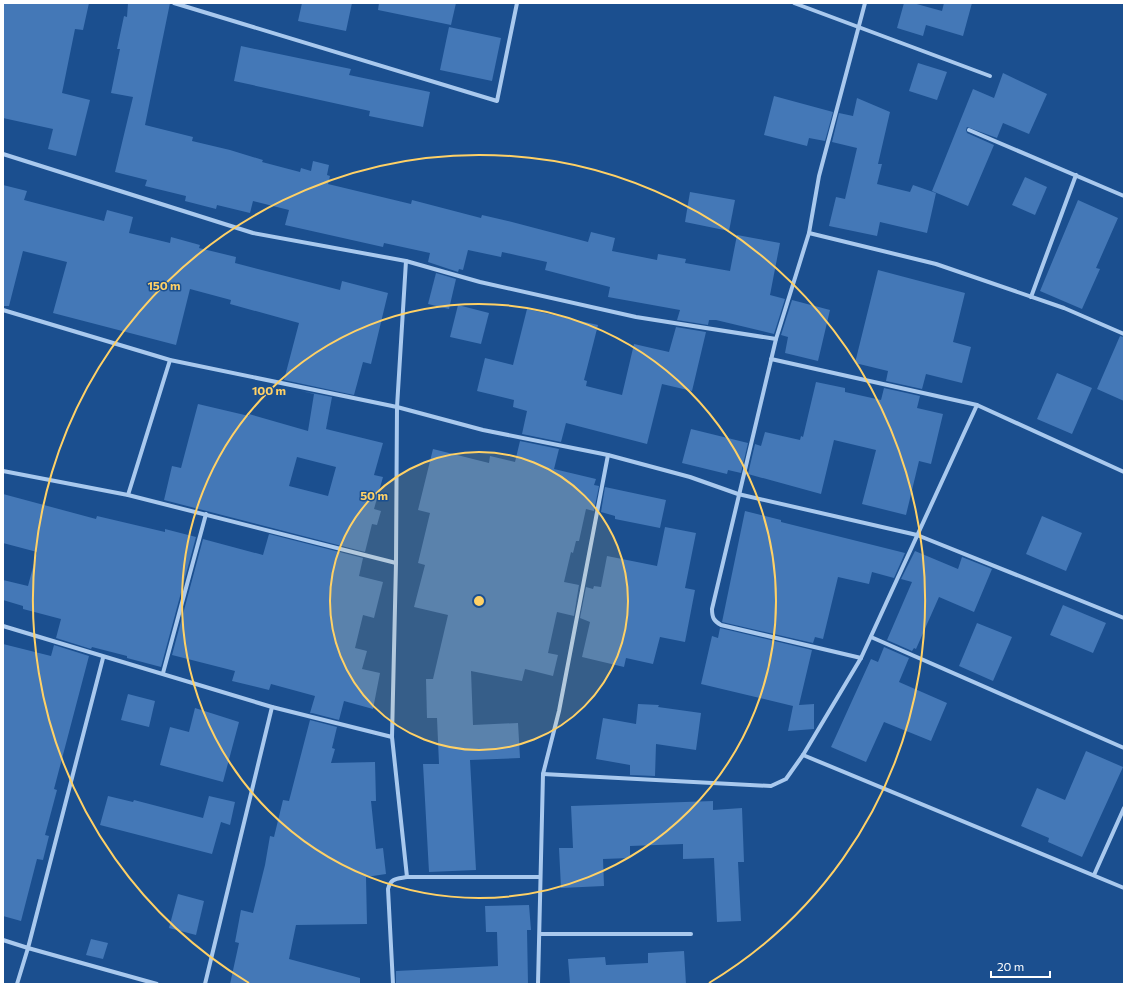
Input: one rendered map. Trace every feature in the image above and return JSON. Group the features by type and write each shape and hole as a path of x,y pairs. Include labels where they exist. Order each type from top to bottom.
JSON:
{"street":[{"path":"174,3 496,101 517,3"},
{"path":"794,3 990,76"},
{"path":"861,658 716,622 712,617 712,609 738,494 776,339 809,233 819,176 865,3"},
{"path":"969,130 1124,196"},
{"path":"3,154 253,233 406,261 480,282 636,317 776,339"},
{"path":"1031,297 1076,175"},
{"path":"809,233 936,264 1064,308 1124,334"},
{"path":"406,261 397,407 396,563 392,737 407,877"},
{"path":"3,310 170,360 397,407 483,430 608,455 690,477 738,494 918,535 1124,618"},
{"path":"771,359 977,405 1124,472"},
{"path":"128,495 170,360"},
{"path":"543,774 771,786 786,779 803,755 861,658 977,405"},
{"path":"538,984 543,774 559,711 608,455"},
{"path":"3,471 128,495 396,563"},
{"path":"164,674 206,514"},
{"path":"3,626 103,658 164,674 272,707 392,737"},
{"path":"871,637 1124,748"},
{"path":"17,984 28,948 103,658"},
{"path":"205,984 272,707"},
{"path":"803,755 1124,888"},
{"path":"1094,875 1124,808"},
{"path":"393,984 388,889 390,882 394,879 407,877 540,877"},
{"path":"540,934 691,934"},
{"path":"3,940 157,984"}],"building":[{"path":"3,3 89,3 83,30 75,29 62,93 90,100 76,156 48,149 53,129 3,118"},
{"path":"128,3 170,3 145,125 193,137 192,141 230,150 263,160 262,162 300,172 301,168 311,171 313,161 329,165 327,175 330,176 328,184 411,204 412,200 481,218 482,215 588,242 591,232 615,238 612,251 657,260 658,254 686,259 685,263 730,271 737,235 780,243 770,295 785,299 774,334 716,320 709,320 708,325 677,320 680,310 608,297 610,287 545,270 547,262 502,252 501,257 468,250 463,270 459,269 458,272 428,262 430,253 384,243 383,247 285,225 289,210 253,201 250,213 217,205 216,209 185,201 186,196 145,186 147,180 115,172 133,97 111,93 120,49 117,49 124,16 127,17"},
{"path":"302,3 352,3 346,31 298,21"},
{"path":"379,3 456,3 451,25 378,10"},
{"path":"904,3 913,3 942,11 944,3 972,3 963,36 926,25 923,36 897,28"},
{"path":"449,27 501,38 492,81 440,70"},
{"path":"241,46 351,69 349,75 430,92 423,127 369,116 370,111 234,81"},
{"path":"918,63 947,72 937,100 909,91"},
{"path":"1003,73 1047,94 1029,134 1003,123 997,138 967,127 967,133 994,145 968,206 932,191 973,89 994,98"},
{"path":"774,96 833,112 825,141 809,138 807,146 764,135"},
{"path":"857,98 890,112 878,164 882,164 877,184 910,192 913,185 936,193 927,233 880,222 877,236 829,226 836,197 845,199 857,148 832,142 839,113 853,116"},
{"path":"1025,177 1047,187 1035,215 1012,205"},
{"path":"3,185 27,191 24,200 104,221 107,210 133,217 129,233 170,243 171,237 200,245 199,248 236,257 235,263 340,290 342,281 388,293 371,364 363,362 354,395 284,380 299,323 230,304 231,300 190,289 176,345 53,313 67,262 23,251 9,306 3,306"},
{"path":"690,192 735,200 729,231 685,222"},
{"path":"1078,200 1118,218 1096,268 1100,269 1082,309 1040,291"},
{"path":"878,270 965,293 953,342 971,347 962,383 926,374 922,389 886,381 888,371 855,363"},
{"path":"436,273 456,279 449,309 428,304"},
{"path":"792,300 830,310 818,361 785,353 788,337 781,335"},
{"path":"458,305 489,313 481,344 450,337"},
{"path":"527,309 598,325 584,380 587,381 586,386 622,395 634,344 669,352 676,327 706,332 692,391 662,384 647,444 566,423 561,442 522,434 527,411 513,407 514,400 477,391 485,358 513,365"},
{"path":"1120,336 1124,337 1124,401 1097,389"},
{"path":"1057,373 1092,388 1072,434 1037,419"},
{"path":"816,382 845,388 845,392 881,400 884,388 920,396 917,408 943,414 931,464 919,461 906,515 862,504 876,450 834,440 821,494 748,474 755,444 761,446 765,432 800,440 801,436 803,437"},
{"path":"301,391 332,397 326,429 383,443 374,475 383,477 374,509 381,511 377,525 372,524 365,552 164,500 172,466 181,468 198,404 249,416 249,414 308,431 314,394","holes":["297,457 336,467 328,496 289,486"]},
{"path":"691,429 748,443 741,473 728,470 727,474 682,463"},
{"path":"520,441 559,449 554,469 596,479 594,485 599,486 594,511 586,509 579,541 576,541 573,553 571,552 564,582 579,585 574,616 557,612 548,653 558,655 553,676 525,669 522,681 471,671 473,725 518,723 520,758 470,760 476,870 429,872 423,764 439,764 437,718 427,718 426,679 433,679 448,615 414,607 425,565 418,563 430,513 418,510 433,449 489,463 490,456 515,462"},
{"path":"605,487 666,500 660,528 615,519 615,516 601,512"},
{"path":"3,494 96,519 97,516 165,532 165,529 196,537 161,667 127,658 127,656 92,647 91,649 56,638 61,619 23,609 23,606 3,600 3,580 28,586 37,552 3,543"},
{"path":"745,511 781,520 781,522 905,553 894,578 872,572 869,584 838,577 823,639 815,637 813,643 722,622"},
{"path":"1042,516 1082,533 1066,571 1026,554"},
{"path":"665,527 696,533 685,588 695,590 685,642 660,637 653,664 626,658 624,667 582,657 590,622 580,618 586,587 593,589 594,586 601,587 607,556 657,566"},
{"path":"269,534 363,558 359,576 383,582 374,618 363,615 355,648 367,651 362,669 380,673 373,709 344,701 339,720 310,713 315,696 271,684 269,690 232,681 235,671 172,655 203,539 263,555"},
{"path":"915,551 958,569 962,557 992,569 974,612 939,597 916,649 914,648 912,651 887,640 912,582 901,579"},
{"path":"1063,605 1106,623 1093,653 1050,635"},
{"path":"977,623 1012,637 993,681 959,666"},
{"path":"720,628 812,650 799,705 814,704 814,729 788,731 793,706 701,684 712,636 718,638"},
{"path":"3,644 51,656 54,645 89,656 54,789 57,790 45,835 49,836 43,860 37,859 21,921 3,916"},
{"path":"884,647 909,658 899,682 947,703 931,741 884,722 866,762 831,747 871,659 878,662"},
{"path":"128,694 155,701 149,727 121,720"},
{"path":"638,704 659,705 658,707 701,713 696,750 656,744 655,776 630,775 630,765 596,759 603,718 636,724"},
{"path":"195,708 239,722 223,782 160,765 170,727 189,732"},
{"path":"310,720 337,727 332,748 335,749 331,763 375,762 376,801 371,801 376,849 383,848 386,874 366,877 367,924 296,925 289,959 360,978 360,984 230,984 239,943 235,942 241,910 253,913 265,865 270,836 274,837 283,800 289,801"},
{"path":"1086,751 1123,767 1082,857 1048,842 1049,838 1021,826 1037,788 1065,800"},
{"path":"108,796 133,802 134,800 203,818 209,796 235,802 230,825 221,822 212,854 100,825"},
{"path":"713,801 713,810 742,808 744,862 738,862 741,921 717,922 714,858 683,859 683,844 630,846 630,858 603,859 604,886 561,888 559,848 573,848 571,806"},
{"path":"178,894 204,901 196,935 169,928"},
{"path":"529,905 531,930 527,930 528,984 396,984 396,971 498,966 497,932 486,932 485,906"},
{"path":"91,939 108,943 103,959 86,955"},
{"path":"684,951 686,984 570,984 568,959 605,957 606,965 648,963 648,953"}]}
